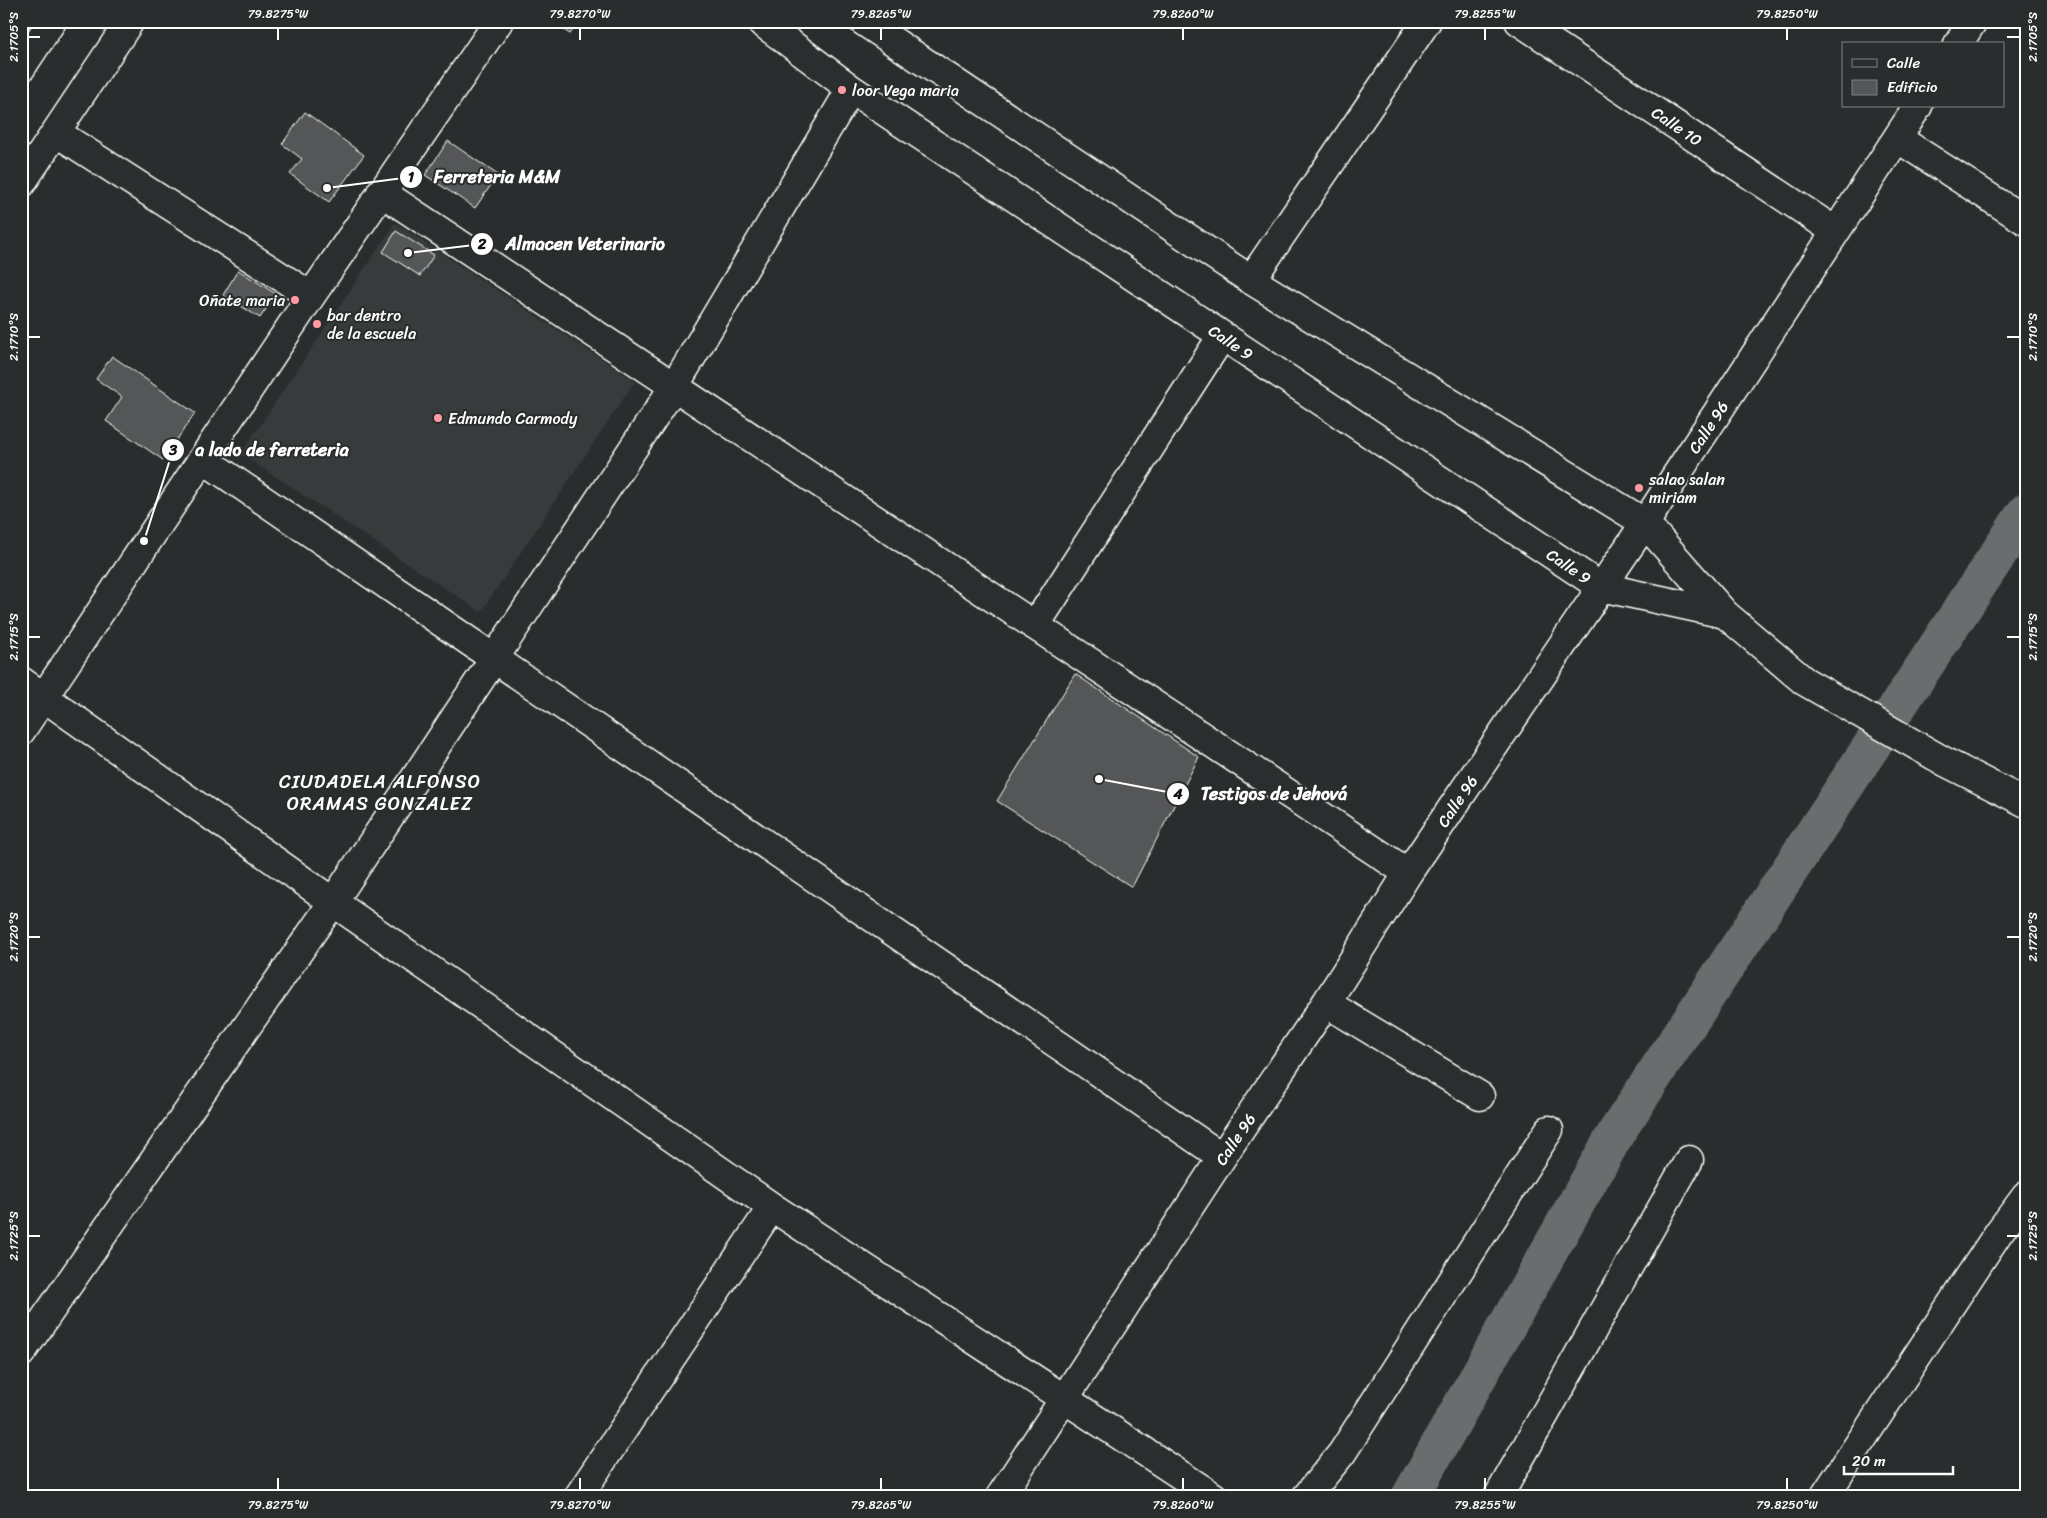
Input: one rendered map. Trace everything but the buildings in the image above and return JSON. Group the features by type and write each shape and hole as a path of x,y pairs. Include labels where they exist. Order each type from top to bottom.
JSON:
{"street":[{"path":"21,68 52,21"},
{"path":"21,184 57,133 130,21"},
{"path":"21,731 381,192 499,21"},
{"name":"Calle 9","path":"760,21 851,89 1601,588 1725,614"},
{"name":"Calle 9","path":"863,21 896,30 1251,280 1645,523 1725,614 1804,681 1946,763 2026,803"},
{"path":"1251,280 1427,21"},
{"name":"Calle 10","path":"1519,21 1836,231"},
{"path":"1959,42 1973,21"},
{"path":"21,1354 333,902 495,658 674,385 851,89"},
{"name":"Calle 96","path":"1000,1497 1222,1157 1326,1003 1408,873 1645,523 1917,108"},
{"path":"57,133 311,296"},
{"path":"1897,138 2026,221"},
{"path":"381,192 1408,873"},
{"path":"1035,626 1222,336"},
{"path":"203,459 1222,1157"},
{"path":"21,681 333,902 772,1207 1214,1497"},
{"path":"1326,1003 1480,1096"},
{"path":"1306,1497 1342,1453 1550,1130"},
{"path":"1498,1497 1690,1160"},
{"path":"1824,1497 1999,1232 2026,1196"},
{"path":"578,1497 772,1207"}],"shaded area":[{"name":"Edmundo Carmody","path":"395,223 635,381 481,612 241,454"}],"waterway":[{"path":"1410,1497 1616,1133 2026,512"}],"place":[{"name":"loor Vega maria","path":"842,90"},
{"name":"Ferreteria M&M","path":"327,188"},
{"name":"Almacen Veterinario","path":"408,253"},
{"name":"Oñate maria","path":"295,300"},
{"name":"bar dentro de la escuela","path":"317,324"},
{"name":"Edmundo Carmody","path":"438,418"},
{"name":"salao salan miriam","path":"1639,488"},
{"name":"a lado de ferreteria","path":"144,541"},
{"name":"Testigos de Jehová","path":"1099,779"}],"district":[{"name":"CIUDADELA ALFONSO ORAMAS GONZALEZ","path":"380,792"}]}
